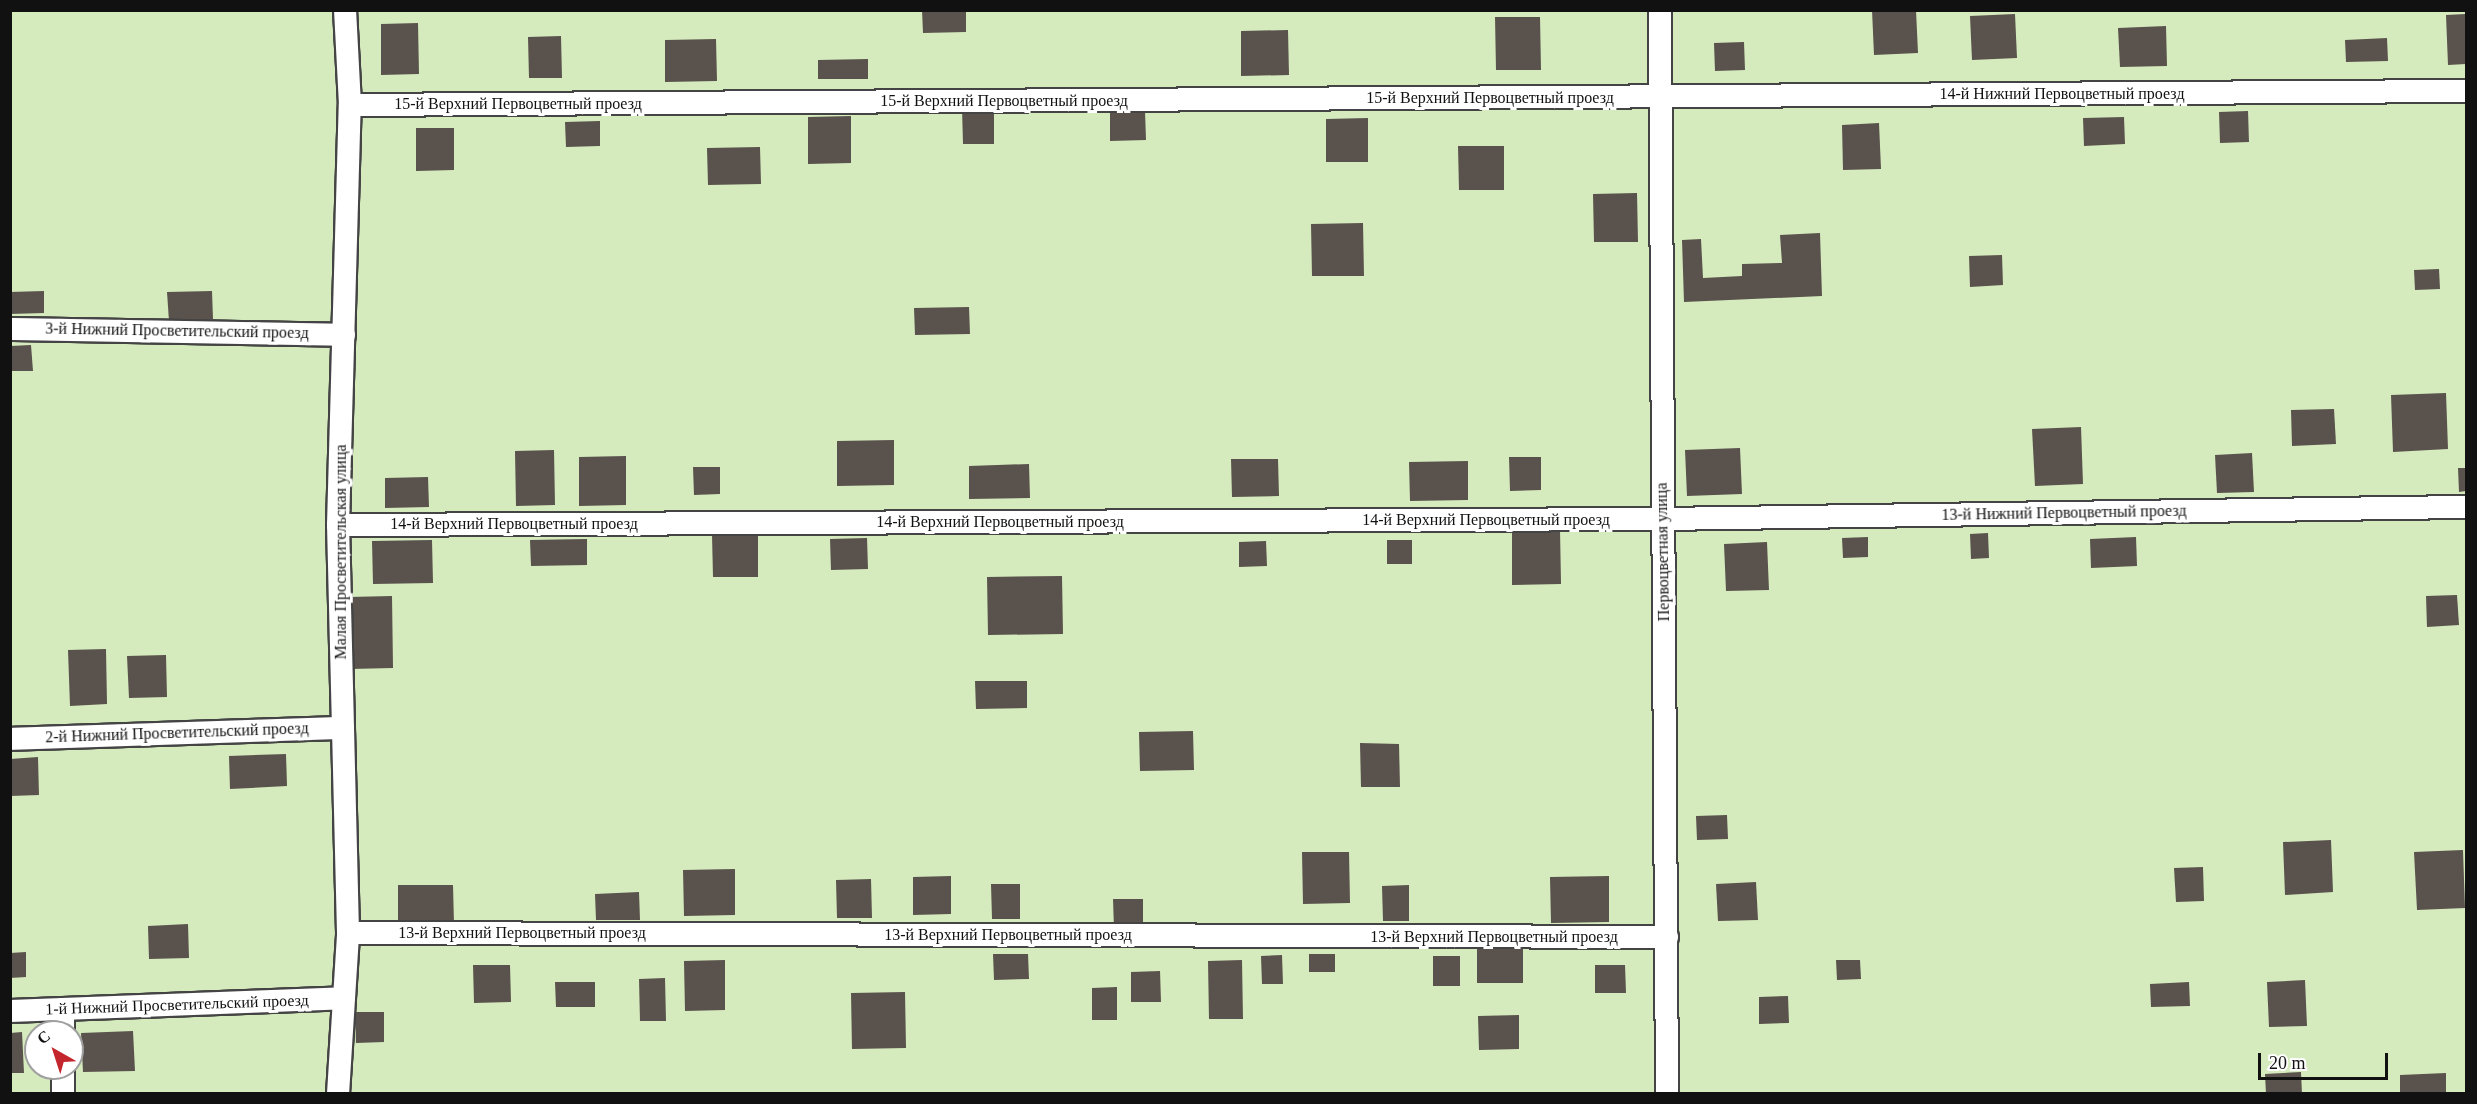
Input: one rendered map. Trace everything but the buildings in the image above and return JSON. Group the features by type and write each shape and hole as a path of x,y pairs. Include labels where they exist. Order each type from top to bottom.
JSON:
{"lane":[{"name":"Малая Просветительская улица","path":"338,1094 348,933 338,525 350,105 345,10"},
{"name":"Первоцветная улица","path":"1660,10 1658,97 1667,1094"},
{"name":"14-й Нижний Первоцветный проезд","path":"1658,97 2466,91"},
{"name":"15-й Верхний Первоцветный проезд","path":"350,105 1658,97"},
{"name":"3-й Нижний Просветительский проезд","path":"10,329 344,335"},
{"name":"13-й Нижний Первоцветный проезд","path":"1662,519 2466,507"},
{"name":"14-й Верхний Первоцветный проезд","path":"338,525 1662,519"},
{"name":"2-й Нижний Просветительский проезд","path":"10,739 343,728"},
{"name":"13-й Верхний Первоцветный проезд","path":"348,933 1667,937"},
{"name":"1-й Нижний Просветительский проезд","path":"10,1011 344,999"},
{"path":"63,1009 63,1020"}],"green space":[{"path":"10,11 2466,11 2466,1093 11,1093"}]}
